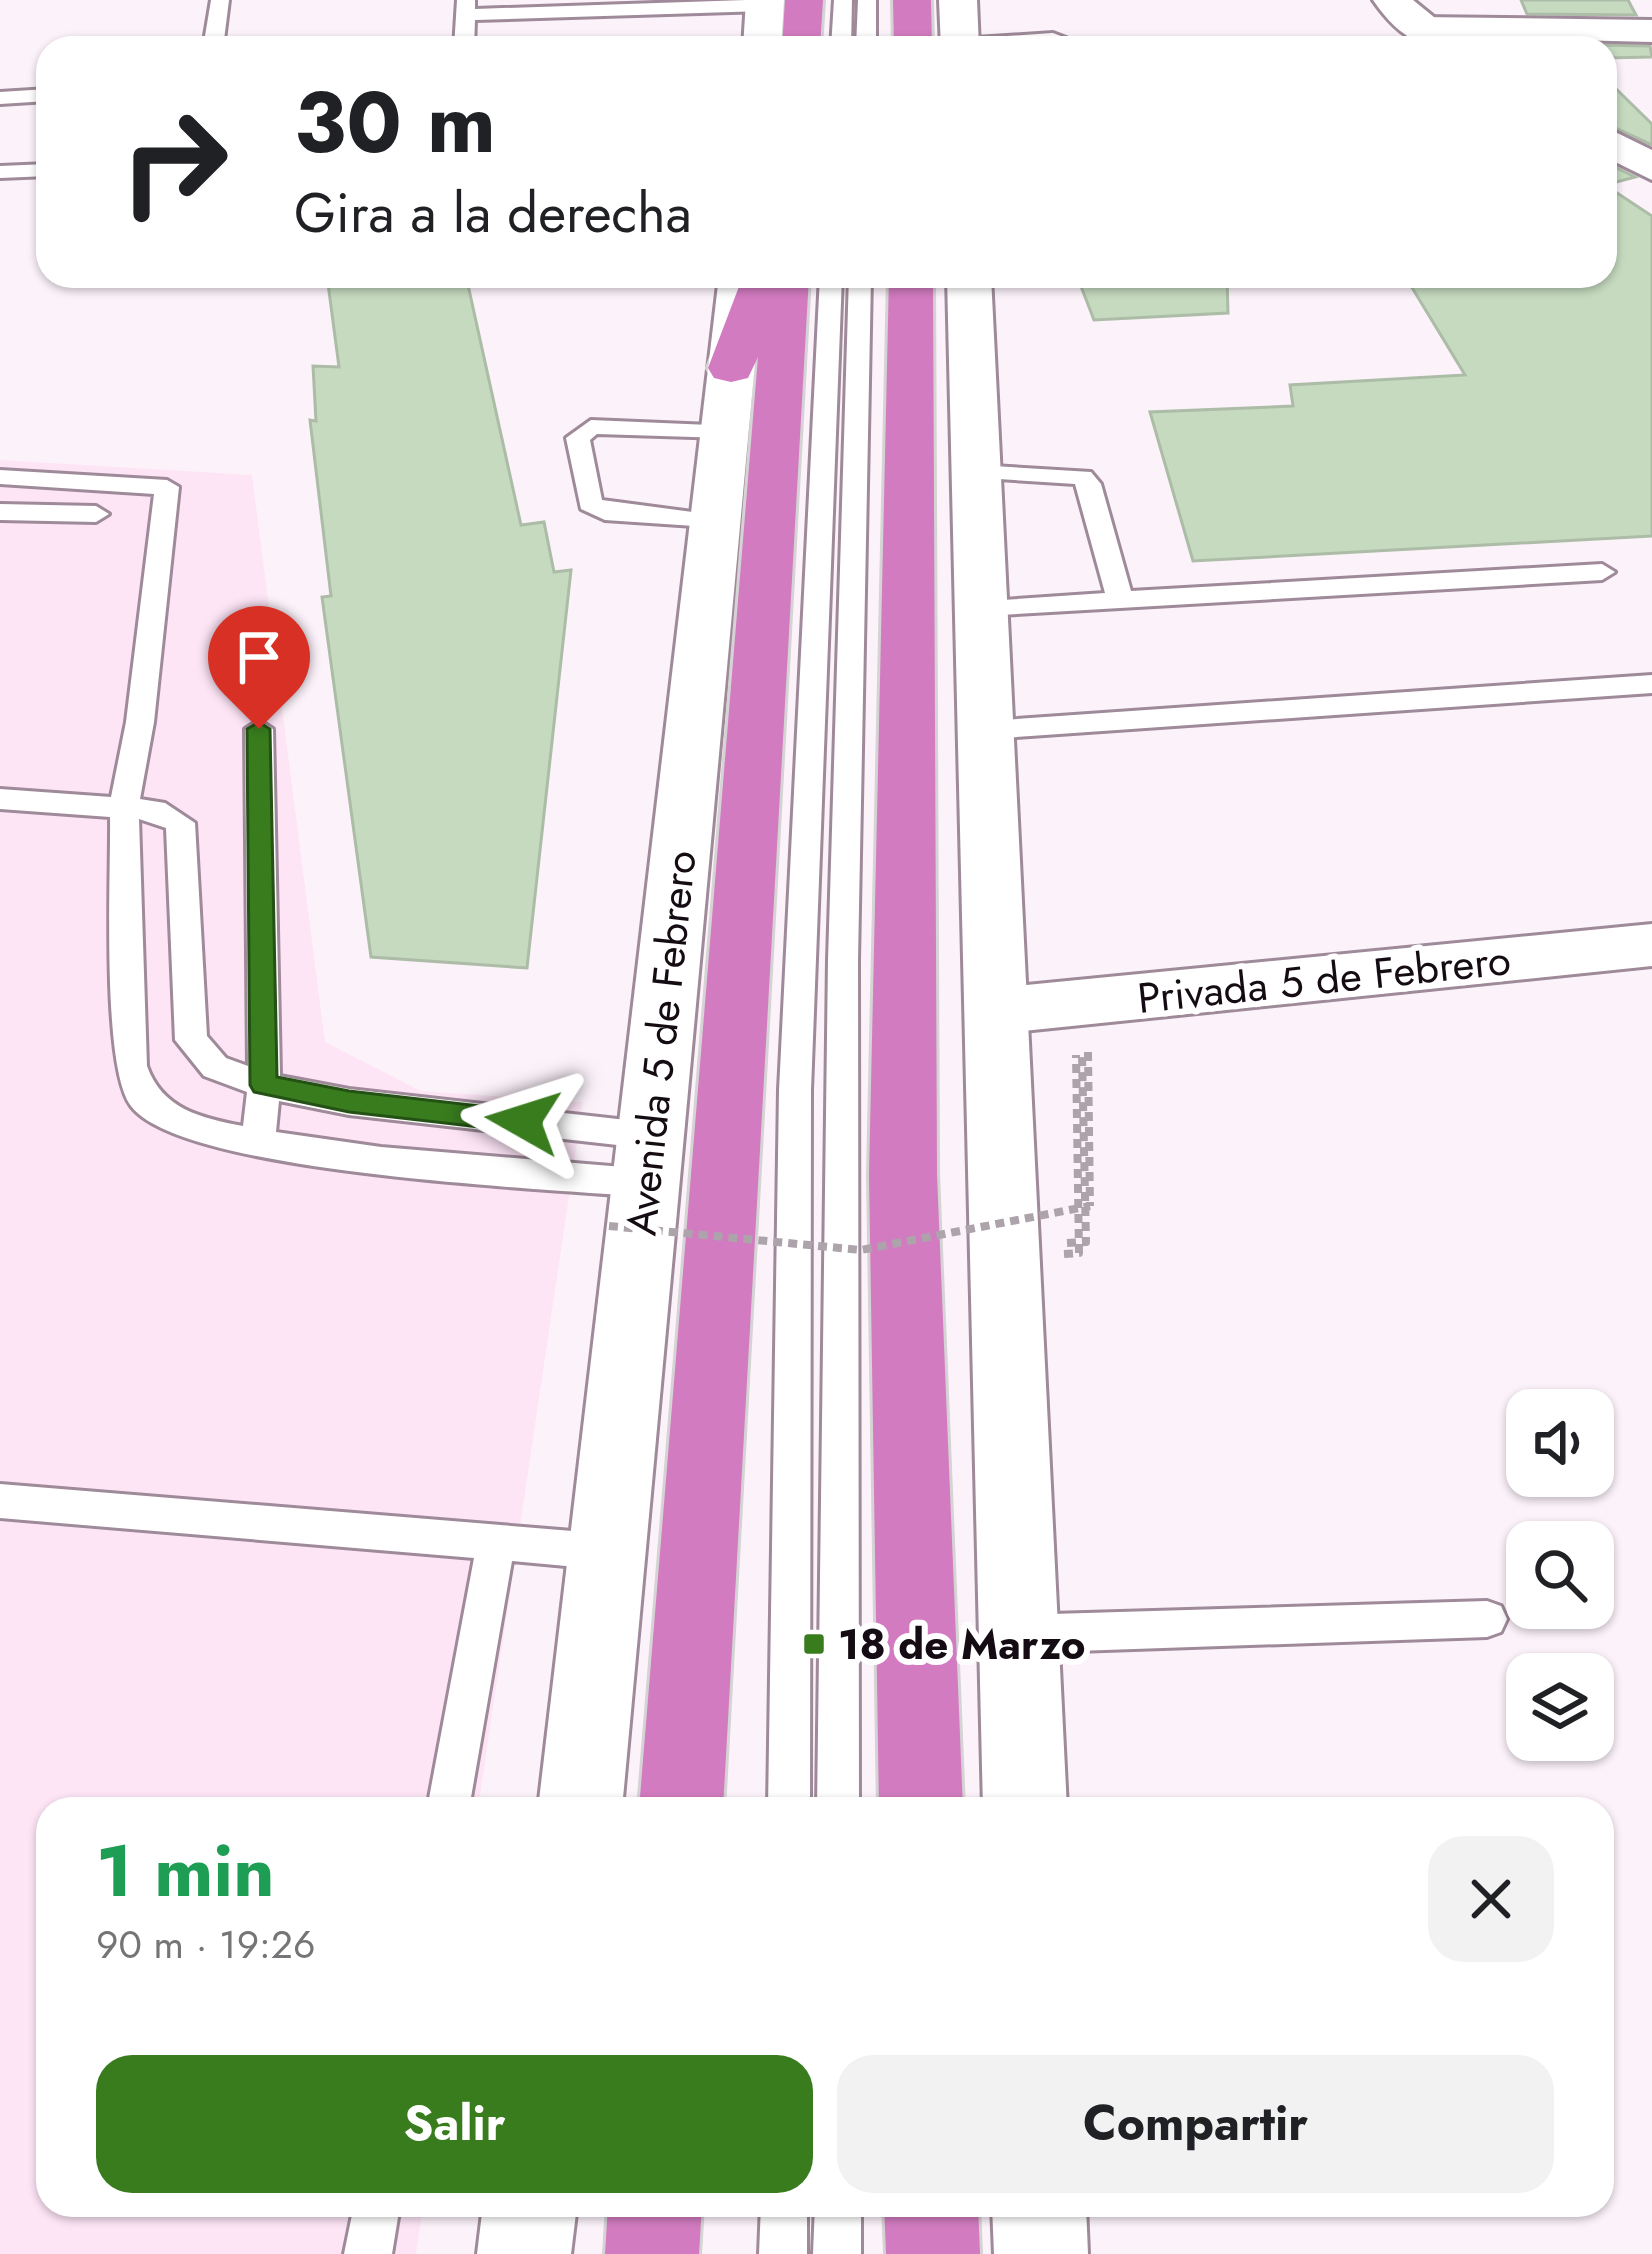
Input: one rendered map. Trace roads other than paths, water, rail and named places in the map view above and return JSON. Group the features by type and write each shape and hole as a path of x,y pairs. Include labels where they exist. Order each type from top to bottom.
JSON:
{"highway":[{"path":"802,36 804,0"},
{"path":"912,0 913,36"},
{"path":"731,368 761,288"},
{"name":"Avenida 5 de Febrero","path":"682,1797 786,288"},
{"path":"911,288 903,1174 920,1797"},
{"path":"652,2254 654,2217"},
{"path":"931,2217 933,2254"}],"main road":[{"path":"958,0 960,36"},
{"path":"1392,0 1435,36"},
{"path":"763,36 765,3"},
{"path":"1617,146 1652,168"},
{"name":"Avenida 5 de Febrero","path":"581,1797 609,1552 636,1182 740,288"},
{"path":"969,288 1025,1797"},
{"path":"524,2254 529,2217"},
{"path":"1039,2217 1041,2254"}],"street":[{"path":"1498,36 1652,31 1633,0"},
{"name":"Privada 5 de Febrero","path":"995,1011 1081,1021 1652,945"}],"lane":[{"path":"215,36 220,0"},
{"path":"842,36 843,0"},
{"path":"866,36 867,0"},
{"path":"467,8 765,3"},
{"path":"0,98 36,96"},
{"path":"0,172 36,170"},
{"path":"789,1797 794,1090 830,288"},
{"path":"838,1797 843,960 860,288"},
{"path":"715,523 605,512 590,504 578,438 591,428 725,431"},
{"path":"977,472 1082,477 1089,484 1120,598"},
{"path":"0,477 167,488 140,722 124,806 131,1066 145,1101 187,1125 332,1156 636,1182"},
{"path":"0,512 96,514"},
{"path":"983,608 1602,572"},
{"path":"988,730 1652,684"},
{"path":"258,1141 264,1085 259,729"},
{"path":"0,799 154,810 180,824 191,1040 215,1066 264,1085 349,1102 636,1182"},
{"path":"0,1501 609,1552"},
{"path":"450,1797 496,1545"},
{"path":"1018,1634 1487,1619"},
{"path":"368,2254 374,2217"},
{"path":"783,2254 784,2217"},
{"path":"838,2217 838,2254"}],"place":[{"name":"18 de Marzo","path":"814,1644"}]}
